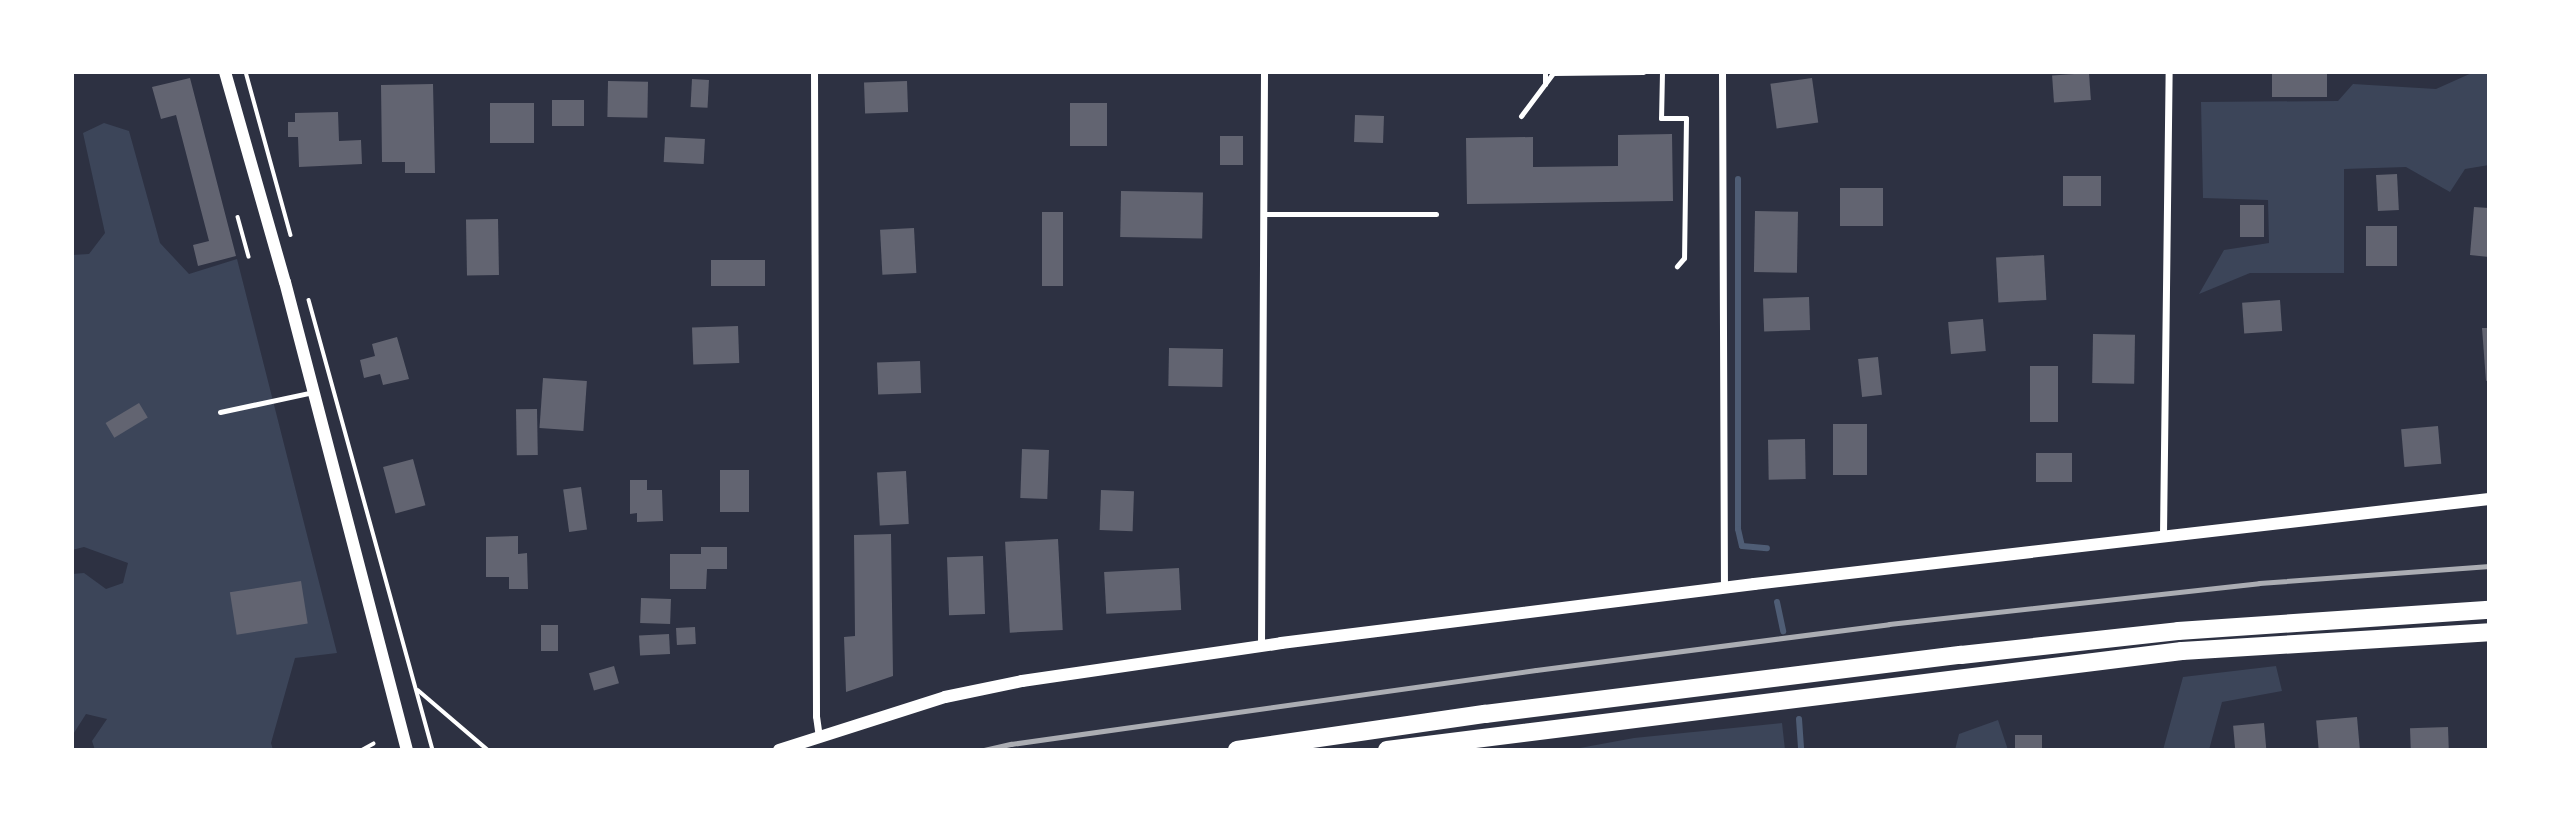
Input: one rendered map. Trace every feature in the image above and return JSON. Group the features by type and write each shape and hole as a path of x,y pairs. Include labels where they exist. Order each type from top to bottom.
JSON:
{"highway":[{"path":"1237,750 1485,714 2178,631 2489,610"},
{"path":"1388,750 1490,744 2182,651 2489,632"}],"street":[{"path":"225,72 407,750"},
{"path":"814,72 816,702 819,737"},
{"path":"1261,646 1264,72"},
{"path":"1721,72 1724,588"},
{"path":"2163,534 2169,72"},
{"path":"779,750 979,688 1261,646 2163,534 2489,499"}],"lane":[{"path":"1545,72 1545,84"},
{"path":"1521,117 1553,73 1643,72"},
{"path":"1662,72 1661,118 1686,118 1684,258 1676,266"},
{"path":"1263,214 1436,214"},
{"path":"220,412 313,392"}],"path":[{"path":"246,72 294,246"},
{"path":"238,216 249,257"},
{"path":"309,300 433,750"},
{"path":"417,689 488,750"},
{"path":"362,750 373,744"}],"shaded area":[{"path":"2474,72 2489,72 2489,165 2465,169 2450,192 2406,167 2344,169 2344,273 2250,273 2199,294 2224,250 2269,243 2268,200 2203,198 2201,102 2338,101 2353,84 2436,89"},
{"path":"104,123 129,131 160,243 189,274 237,259 337,653 295,658 271,743 273,750 95,750 92,741 107,719 86,714 72,736 72,574 84,573 106,589 123,583 128,563 84,547 72,550 72,255 89,254 105,233 83,133"},
{"path":"2276,666 2282,691 2222,702 2209,750 2163,750 2183,677"},
{"path":"1998,720 2008,750 1955,750 1959,734"},
{"path":"1782,723 1785,750 1569,750 1634,738"}],"building":[{"path":"2272,72 2327,72 2327,97 2272,97"},
{"path":"2089,73 2091,100 2054,103 2052,76"},
{"path":"190,78 236,256 198,266 193,245 209,241 176,115 161,119 152,87"},
{"path":"1812,78 1818,123 1777,128 1770,84"},
{"path":"692,79 709,80 708,108 691,107"},
{"path":"608,81 648,82 647,118 607,117"},
{"path":"907,81 908,112 865,113 864,83"},
{"path":"433,84 435,173 405,173 405,162 382,162 381,85"},
{"path":"552,100 584,100 584,126 552,126"},
{"path":"490,103 534,103 534,143 490,143"},
{"path":"1070,103 1107,103 1107,146 1070,146"},
{"path":"338,112 339,141 361,140 362,164 299,167 298,137 288,137 288,122 295,122 295,113"},
{"path":"1355,115 1384,116 1383,143 1354,142"},
{"path":"1672,134 1673,201 1467,204 1466,138 1533,137 1533,167 1618,166 1618,135"},
{"path":"1220,136 1243,136 1243,165 1220,165"},
{"path":"665,137 705,139 704,164 664,162"},
{"path":"2397,174 2399,210 2378,211 2376,175"},
{"path":"2063,176 2101,176 2101,206 2063,206"},
{"path":"1840,188 1883,188 1883,226 1840,226"},
{"path":"1121,191 1203,192 1202,238 1120,237"},
{"path":"2240,205 2264,205 2264,237 2240,237"},
{"path":"2474,207 2489,208 2489,257 2470,255"},
{"path":"1755,211 1798,212 1797,273 1754,272"},
{"path":"1042,212 1063,212 1063,286 1042,286"},
{"path":"498,219 499,275 467,276 466,220"},
{"path":"2366,226 2397,226 2397,266 2366,266"},
{"path":"914,228 916,273 882,275 880,230"},
{"path":"2044,255 2046,300 1998,302 1996,258"},
{"path":"711,260 765,260 765,286 711,286"},
{"path":"1809,297 1810,330 1764,332 1763,299"},
{"path":"2280,300 2282,331 2244,334 2242,303"},
{"path":"1983,319 1986,351 1951,354 1948,322"},
{"path":"738,326 739,363 693,365 692,328"},
{"path":"2482,328 2489,328 2489,380 2486,381"},
{"path":"2093,334 2135,335 2134,384 2092,383"},
{"path":"397,337 409,379 383,385 380,374 364,378 360,360 375,356 372,344"},
{"path":"1169,348 1223,349 1222,387 1168,386"},
{"path":"1878,357 1882,395 1862,397 1858,359"},
{"path":"920,361 921,393 878,394 877,363"},
{"path":"2030,366 2058,366 2058,422 2030,422"},
{"path":"543,378 587,381 583,431 540,428"},
{"path":"139,403 148,418 114,438 106,423"},
{"path":"516,409 537,409 538,455 517,455"},
{"path":"1833,424 1867,424 1867,475 1833,475"},
{"path":"2438,426 2441,464 2404,467 2401,429"},
{"path":"1805,439 1806,479 1769,480 1768,440"},
{"path":"1022,449 1049,450 1047,499 1020,498"},
{"path":"2036,453 2072,453 2072,482 2036,482"},
{"path":"413,459 425,505 395,513 383,467"},
{"path":"720,470 749,470 749,512 720,512"},
{"path":"906,471 909,524 880,525 877,473"},
{"path":"630,480 647,480 647,490 662,490 663,521 637,522 637,513 630,514"},
{"path":"581,487 587,530 569,532 563,490"},
{"path":"1101,490 1134,491 1133,531 1100,530"},
{"path":"891,534 893,676 846,692 844,637 855,636 854,535"},
{"path":"518,536 518,554 527,553 528,589 509,589 509,577 486,577 486,537"},
{"path":"1058,539 1063,630 1010,633 1005,542"},
{"path":"701,547 727,547 727,569 707,569 706,589 670,589 670,554 701,554"},
{"path":"983,556 985,614 949,615 947,557"},
{"path":"1179,568 1181,610 1106,614 1104,572"},
{"path":"301,581 308,623 237,635 230,592"},
{"path":"641,598 671,599 670,624 640,623"},
{"path":"541,625 558,625 558,651 541,651"},
{"path":"695,627 696,644 677,645 676,628"},
{"path":"669,634 670,654 640,656 639,636"},
{"path":"614,666 619,683 594,690 589,673"},
{"path":"2357,717 2360,750 2319,750 2316,721"},
{"path":"2264,723 2266,748 2235,750 2233,726"},
{"path":"2448,727 2449,750 2411,750 2410,728"},
{"path":"2015,735 2042,735 2042,749 2015,749"}],"waterway":[{"path":"1738,179 1738,529 1742,546 1767,548"},
{"path":"1777,602 1783,631"},
{"path":"1799,719 1801,750"}],"railway":[{"path":"984,750 1536,670 1889,624 2259,583 2489,566"}]}
